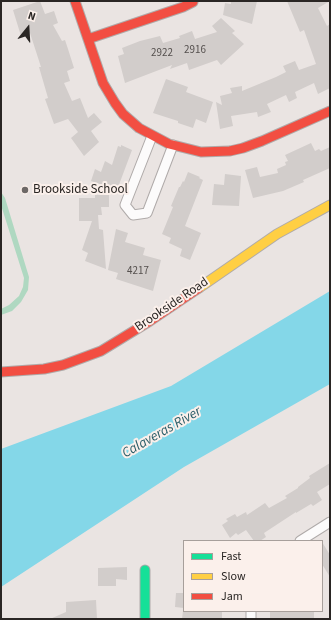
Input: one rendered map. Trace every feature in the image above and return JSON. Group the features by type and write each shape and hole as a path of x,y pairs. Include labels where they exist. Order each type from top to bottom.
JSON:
{"street":[{"path":"75,1 103,83 123,114 139,128 152,136 173,145 201,152 219,152 243,148 262,141 330,111"},
{"path":"88,39 184,7 193,2"},
{"path":"152,136 125,205 132,215 147,214 173,145"},
{"name":"Brookside Road","path":"1,372 44,369 63,365 101,351 150,321 277,234 330,205"},
{"path":"302,540 330,522"},
{"path":"145,570 145,619"}],"green space":[{"path":"1,192 5,198 29,277 28,290 21,302 12,311 1,315 1,309 9,305 19,296 23,287 24,278 1,205"}],"water":[{"name":"Calaveras River","path":"330,291 330,384 184,467 1,587 1,449 171,386"}],"building":[{"path":"40,1 45,14 54,11 58,23 53,25 62,41 65,40 68,49 74,68 67,71 70,81 64,83 72,101 80,98 88,118 94,113 102,122 91,131 99,142 84,156 71,138 78,132 68,119 54,124 45,99 48,98 39,67 41,67 30,33 21,36 13,10"},
{"path":"231,1 257,1 252,24 223,15 225,3 231,4"},
{"path":"287,1 330,1 318,8 327,26 330,24 330,88 318,94 314,83 295,92 297,98 289,102 286,95 267,104 271,112 258,117 257,112 231,116 233,126 220,129 216,102 222,105 220,96 232,93 230,88 242,86 242,91 276,77 286,72 283,66 295,61 299,70 316,64 304,30 300,32"},
{"path":"221,18 235,31 232,33 244,44 221,65 217,60 189,70 187,63 170,69 172,65 125,83 118,56 124,54 122,48 140,41 160,36 163,43 180,38 179,36 192,31 195,39 217,32 212,26"},
{"path":"166,79 188,87 186,92 213,102 206,123 196,119 193,128 178,123 178,121 153,113"},
{"path":"311,143 315,151 319,149 321,151 330,147 330,168 283,191 253,198 245,170 257,167 260,177 278,173 277,169 286,165 285,162 288,161 285,155"},
{"path":"121,145 132,150 117,190 91,181 95,169 101,172 105,161 112,165 118,146 121,147"},
{"path":"188,172 200,177 199,178 203,180 185,226 201,233 190,260 180,256 182,249 169,243 171,238 162,234 173,207 171,206 179,187 183,181 184,182"},
{"path":"225,174 241,176 239,206 212,205 214,184 224,185"},
{"path":"95,195 109,195 109,207 101,207 102,215 98,215 99,229 103,230 106,269 85,261 88,253 82,250 92,221 79,221 79,198 95,198"},
{"path":"116,229 128,233 125,242 145,248 143,255 161,260 153,291 116,279 118,273 108,270"},
{"path":"330,463 330,484 317,492 322,500 313,506 311,504 296,512 264,533 266,537 262,540 253,540 246,530 238,535 236,533 230,538 222,525 228,521 226,519 235,514 237,517 246,512 247,515 265,503 269,508 287,498 285,496 310,478 309,476"},
{"path":"323,544 330,555 330,577 323,566"},
{"path":"127,567 127,580 116,579 116,586 98,586 98,568"},
{"path":"176,593 183,593 183,608 175,607"},
{"path":"96,600 97,619 50,619 66,612 66,602"},
{"path":"183,611 222,612 222,619 182,619"},
{"path":"270,612 314,612 314,619 270,619"}],"traffic: fast":[{"path":"145,570 145,619"}],"traffic: slow":[{"path":"199,288 277,234 330,205"}],"traffic: jam":[{"path":"75,1 103,83 115,103 123,114 139,128 169,144 201,152 230,151 262,141 330,111"},
{"path":"88,39 183,7 193,2"},
{"path":"1,372 44,369 63,365 101,351 150,321 199,288"}],"place":[{"name":"Brookside School","path":"25,190"}]}
